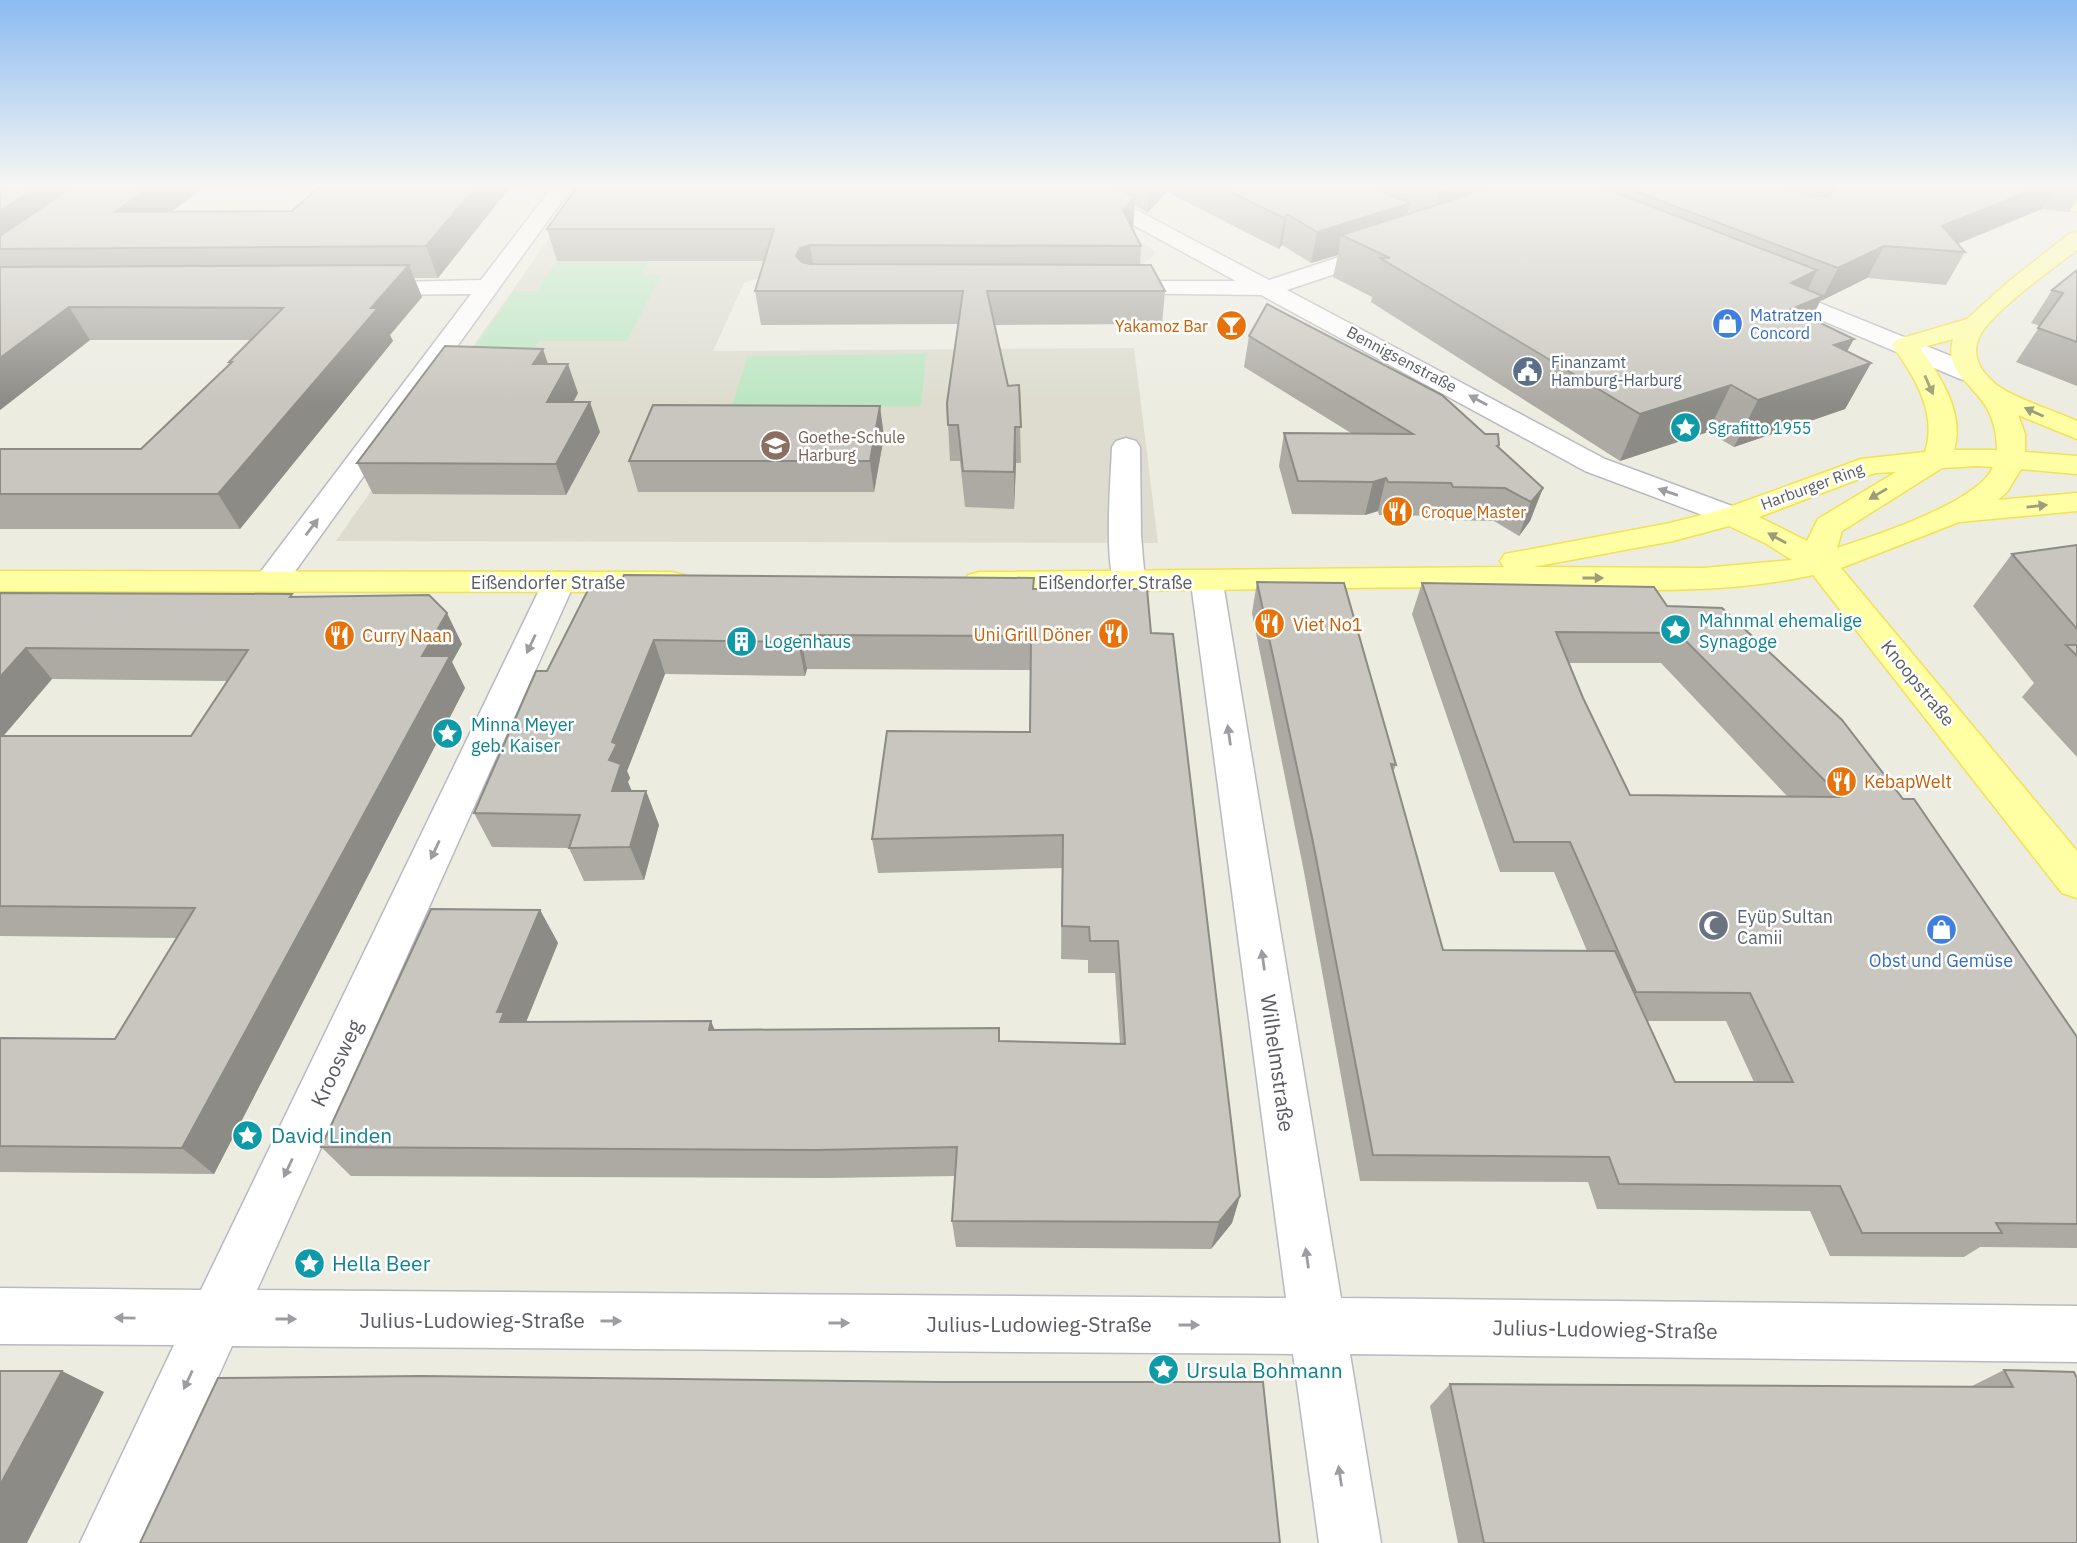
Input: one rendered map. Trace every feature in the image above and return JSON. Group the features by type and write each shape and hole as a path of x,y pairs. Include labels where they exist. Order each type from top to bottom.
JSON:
{"main road":[{"path":"1974,326 1905,345 1930,386 1942,440 1829,526 1822,542 1820,563 1884,543 1985,496 2000,482 2010,464 2012,433 2002,408 1991,393 1969,373 1964,353 1966,337 1974,326 2053,259"},
{"path":"1991,393 2077,430"},
{"name":"Harburger Ring","path":"1732,516 1942,440 1978,457 2010,464 2077,489"},
{"name":"Harburger Ring","path":"2010,464 2077,466"},
{"path":"1948,514 2077,502"},
{"name":"Eißendorfer Straße","path":"1432,578 1673,532 1732,516"},
{"name":"Knoopstraße","path":"1732,516 1776,536 1820,563 2077,881"},
{"name":"Eißendorfer Straße","path":"949,582 1207,583 1432,578 1722,578 1820,563"},
{"name":"Eißendorfer Straße","path":"0,581 702,582"}],"street":[{"path":"271,581 509,259"},
{"name":"Bennigsenstraße","path":"1209,259 1269,288 1595,465 1732,516"},
{"path":"1091,288 1269,288 1356,259"},
{"path":"1750,282 1969,373"},
{"path":"349,288 489,287"},
{"path":"1126,447 1125,536 1129,582"},
{"name":"Kroosweg","path":"111,1543 218,1319 559,582"},
{"name":"Wilhelmstraße","path":"1207,583 1350,1543"},
{"name":"Julius-Ludowieg-Straße","path":"0,1317 2077,1334"}],"shaded area":[{"name":"Goethe-Schule Harburg","path":"534,259 1149,259 1137,268 799,263 744,283 713,351 1134,348 1158,543 336,541"}],"green space":[{"path":"557,261 648,261 641,275 661,275 627,341 539,341 528,358 468,357 514,291 537,291"},
{"path":"926,354 921,406 731,408 748,356"}],"building":[{"path":"765,259 799,259 810,264 1151,265 1165,291 987,291 1008,386 1019,385 1021,427 1015,427 1014,472 963,471 958,425 948,425 947,403 963,291 755,291"},
{"path":"1382,259 1788,259 1817,270 1791,283 1823,296 1791,309 1854,339 1834,345 1871,363 1758,400 1731,385 1640,414"},
{"path":"1814,259 1857,259 1838,268"},
{"path":"409,265 371,308 378,308 218,494 0,494 0,449 141,449 232,362 229,362 283,308 69,307 0,358 0,267"},
{"path":"2077,270 2077,342 2038,328 2063,293 2052,290"},
{"path":"1267,304 1442,395 1485,434 1498,434 1497,446 1543,488 1531,502 1505,488 1453,487 1451,483 1388,482 1386,478 1373,482 1298,481 1284,433 1413,434 1249,336"},
{"path":"445,346 543,349 533,364 568,364 547,402 590,402 556,464 357,463"},
{"path":"653,405 880,406 870,461 629,461"},
{"path":"2077,545 2077,629 2012,554"},
{"path":"624,575 1034,578 1033,589 1147,589 1151,633 1173,634 1240,1196 1219,1222 952,1221 957,1147 818,1150 321,1147 431,909 540,910 497,1012 504,1012 500,1022 711,1021 709,1030 999,1028 999,1041 1125,1044 1118,941 1090,941 1089,927 1062,926 1063,835 872,839 887,731 1030,732 1031,636 800,635 798,642 654,640 612,742 617,744 609,760 621,764 612,791 646,791 630,847 569,848 580,815 474,813 536,671 547,671 589,588 617,589"},
{"path":"1257,582 1344,583 1396,765 1391,764 1443,950 1615,951 1675,1082 1793,1082 1750,993 1636,992 1570,842 1514,842 1422,583 1654,587 1667,606 1722,608 1842,720 1903,799 1914,799 2077,1037 2077,1224 1996,1223 2002,1233 1862,1233 1840,1186 1619,1184 1609,1157 1373,1155 1313,842","holes":["1556,632 1678,633 1841,797 1630,795 1583,698"]},
{"path":"0,593 292,594 290,597 429,595 447,613 422,656 450,656 182,1148 0,1146 0,1038 115,1039 195,908 0,906 0,736 191,736 248,650 26,648 0,677"},
{"path":"2066,645 2077,645 2077,656"},
{"path":"2004,1370 2074,1372 2077,1378 2077,1543 1484,1543 1450,1384 2013,1387"},
{"path":"0,1371 62,1371 0,1485"},
{"path":"421,1376 940,1382 1263,1382 1280,1543 140,1543 218,1378"}],"place":[{"name":"Matratzen Concord","path":"1727,324"},
{"name":"Yakamoz Bar","path":"1231,326"},
{"name":"Finanzamt Hamburg-Harburg","path":"1528,371"},
{"name":"Sgrafitto 1955","path":"1685,428"},
{"name":"Goethe-Schule Harburg","path":"775,446"},
{"name":"Croque Master","path":"1398,512"},
{"name":"Viet No1","path":"1270,624"},
{"name":"Mahnmal ehemalige Synagoge","path":"1676,630"},
{"name":"Uni Grill Döner","path":"1114,634"},
{"name":"Curry Naan","path":"339,635"},
{"name":"Logenhaus","path":"741,641"},
{"name":"Minna Meyer geb. Kaiser","path":"448,734"},
{"name":"KebapWelt","path":"1841,781"},
{"name":"Eyüp Sultan Camii","path":"1714,926"},
{"name":"Obst und Gemüse","path":"1941,929"},
{"name":"David Linden","path":"248,1135"},
{"name":"Hella Beer","path":"309,1263"},
{"name":"Ursula Bohmann","path":"1163,1370"}]}
